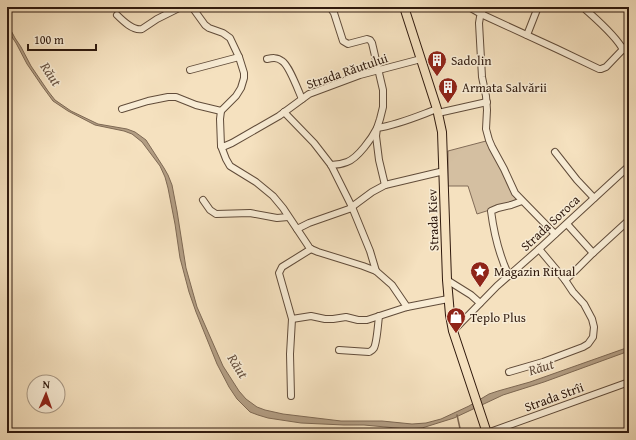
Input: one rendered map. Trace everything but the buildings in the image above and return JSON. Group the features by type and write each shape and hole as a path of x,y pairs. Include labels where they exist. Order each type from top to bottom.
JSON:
{"main road":[{"name":"Strada Kiev","path":"407,8 421,59 438,111 442,132 448,299 453,331 487,433"}],"street":[{"path":"117,15 132,27 139,30 181,7"},
{"path":"202,7 194,9 205,25 209,28 224,33 230,38 244,73 241,88 236,96 222,111 220,119 221,146 230,166 273,196 311,249 376,271 392,286 407,307"},
{"path":"330,7 336,18 343,41 348,44 367,39 372,43 383,90 383,107 377,128 372,138 354,158 345,163 331,165"},
{"path":"469,7 599,69 606,67 629,43"},
{"path":"484,7 479,23 482,77 487,102 486,129 489,140 513,189 522,201 555,234"},
{"path":"527,35 538,7"},
{"path":"585,7 586,10 619,43 622,50"},
{"path":"190,70 239,58"},
{"path":"267,60 274,58 286,63 302,99"},
{"name":"Strada Răutului","path":"221,146 232,143 284,112 309,94 352,78 421,59"},
{"path":"122,109 148,101 176,97 196,105 222,111"},
{"path":"377,128 438,111 487,102"},
{"path":"284,112 314,143 331,165 352,207 370,251 376,271"},
{"path":"377,128 376,142 385,185"},
{"path":"555,152 577,180 594,198"},
{"name":"Strada Soroca","path":"453,331 480,303 629,166"},
{"path":"297,229 352,207 372,192 385,185 444,171"},
{"path":"203,200 210,210 216,214 250,213 276,218 288,217"},
{"path":"509,276 498,250 491,211 522,201"},
{"path":"565,280 629,220"},
{"path":"566,224 593,253"},
{"path":"291,396 290,343 292,319 280,276 280,270 285,265 311,249"},
{"path":"509,372 543,362 583,347 593,337 593,323 587,310 565,280 539,249"},
{"path":"447,280 480,303"},
{"path":"292,319 311,316 325,319 346,317 361,321 374,319 407,307 448,299"},
{"path":"339,350 369,352 373,350 379,316"},
{"name":"Strada Strîi","path":"487,433 629,382"}],"shaded area":[{"path":"7,23 31,66 55,100 71,111 98,124 127,129 135,132 146,140 164,168 172,185 186,268 197,307 223,366 239,391 246,399 257,407 283,414 341,421 382,421 412,424 426,423 441,419 469,406 489,394 530,382 629,347 629,351 544,382 503,395 454,418 422,428 407,429 364,425 301,423 268,418 250,412 237,399 229,387 217,364 196,312 180,258 168,188 160,166 142,142 132,134 95,125 68,111 53,101 27,64 8,31"},
{"path":"486,141 518,201 477,214 468,186 448,186 448,151"}],"waterway":[{"path":"457,415 461,433"}],"place":[{"name":"Sadolin","path":"437,77"},
{"name":"Armata Salvării","path":"448,104"},
{"name":"Magazin Ritual","path":"480,288"},
{"name":"Teplo Plus","path":"456,334"}],"water label":[{"name":"Răut","path":"51,74"},
{"name":"Răut","path":"238,366"},
{"name":"Răut","path":"541,367"}]}
